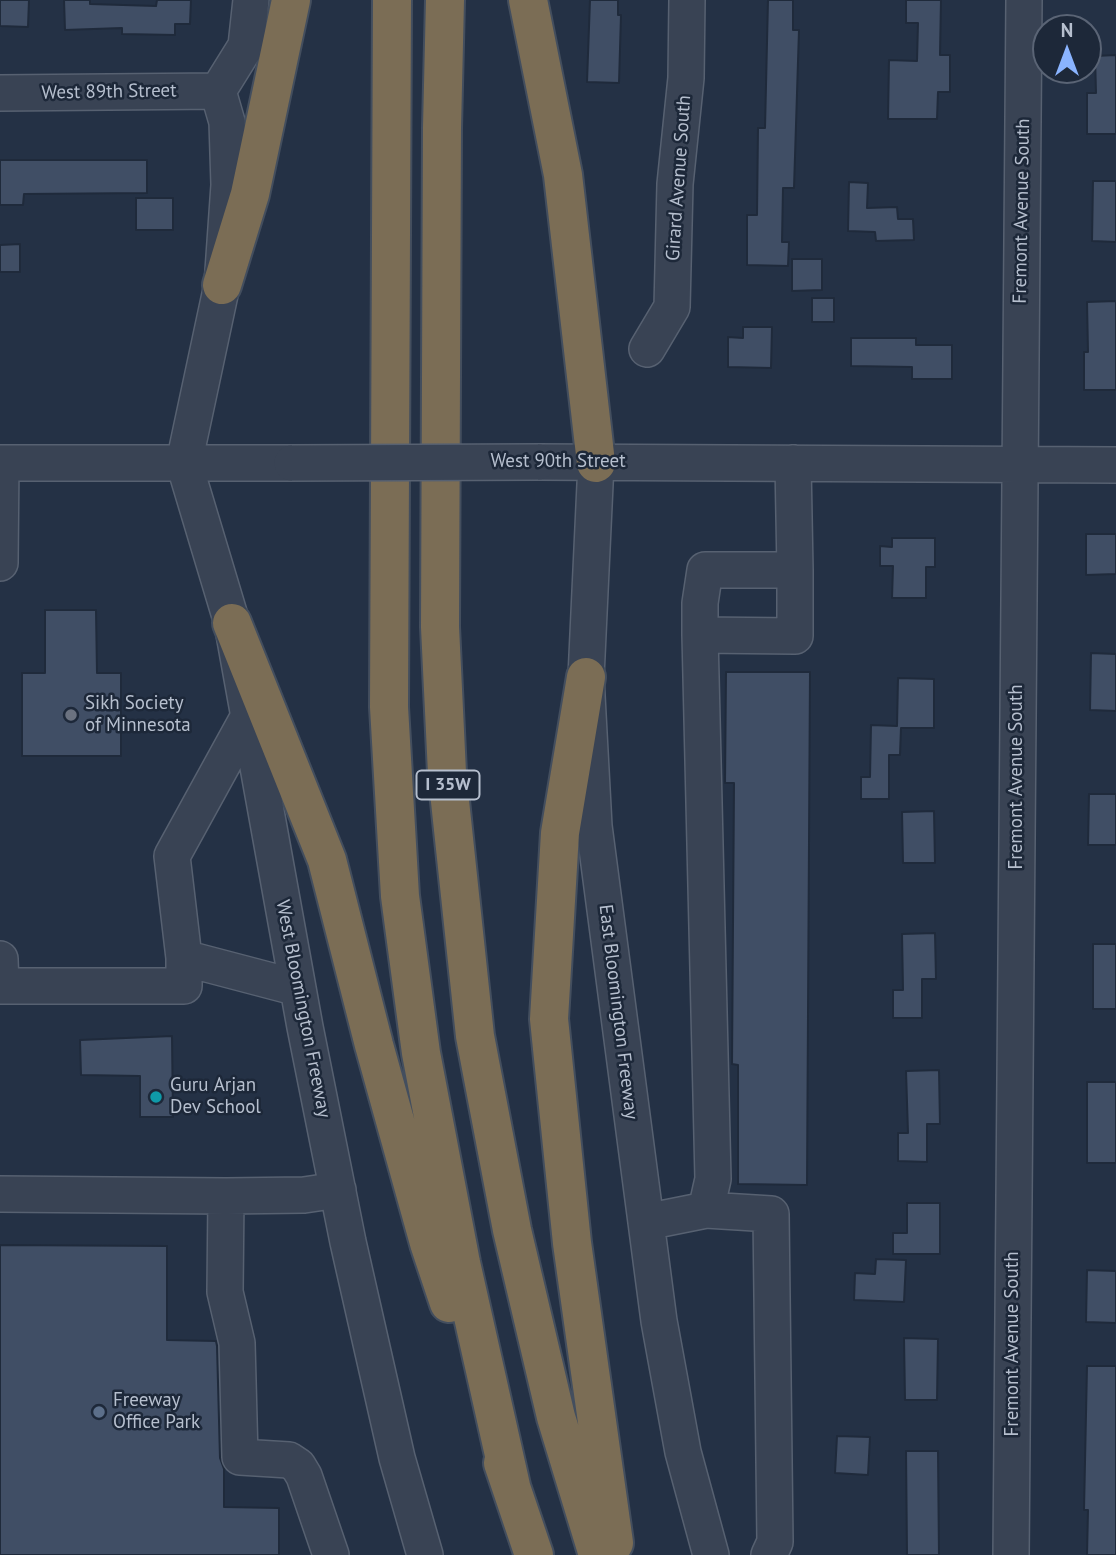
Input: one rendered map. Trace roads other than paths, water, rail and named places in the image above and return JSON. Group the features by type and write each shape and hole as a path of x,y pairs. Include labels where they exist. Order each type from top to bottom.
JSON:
{"highway":[{"path":"222,285 250,194 291,0"},
{"name":"I 35W","path":"392,0 389,707 400,896 426,1079 461,1263 511,1486 534,1555"},
{"name":"I 35W","path":"445,0 440,627 447,773 475,1036 507,1204 556,1417 598,1555"},
{"path":"528,0 563,175 596,463"},
{"path":"232,623 327,860 374,1045 429,1243 511,1486"},
{"path":"586,677 560,832 549,1019 572,1243 616,1555"}],"street":[{"path":"184,463 222,285 229,185 227,122 218,91 246,46 251,0"},
{"name":"Girard Avenue South","path":"647,349 672,307 675,184 686,78 687,0"},
{"name":"Fremont Avenue South","path":"1011,1555 1024,0"},
{"name":"West 89th Street","path":"0,93 218,91"},
{"path":"0,463 0,563"},
{"name":"West 90th Street","path":"0,463 1116,465"},
{"name":"West Bloomington Freeway","path":"184,463 232,623 298,988 338,1190 397,1458 425,1555"},
{"name":"East Bloomington Freeway","path":"596,463 586,677 594,826 659,1321 683,1452 711,1555"},
{"path":"701,635 795,636 793,463"},
{"path":"706,1210 713,1179 700,603 705,570 795,570"},
{"path":"0,959 1,986 184,986 184,958 172,856 249,716"},
{"path":"184,958 298,988"},
{"path":"0,1194 226,1196 304,1195 338,1190"},
{"path":"226,1196 225,1292 237,1343 240,1457 289,1460 298,1466 304,1476 331,1555"},
{"path":"646,1222 706,1210 771,1214 775,1542 769,1555"}],"place":[{"name":"Sikh Society of Minnesota","path":"71,715"},
{"name":"Guru Arjan Dev School","path":"156,1097"},
{"name":"Freeway Office Park","path":"99,1412"}]}
